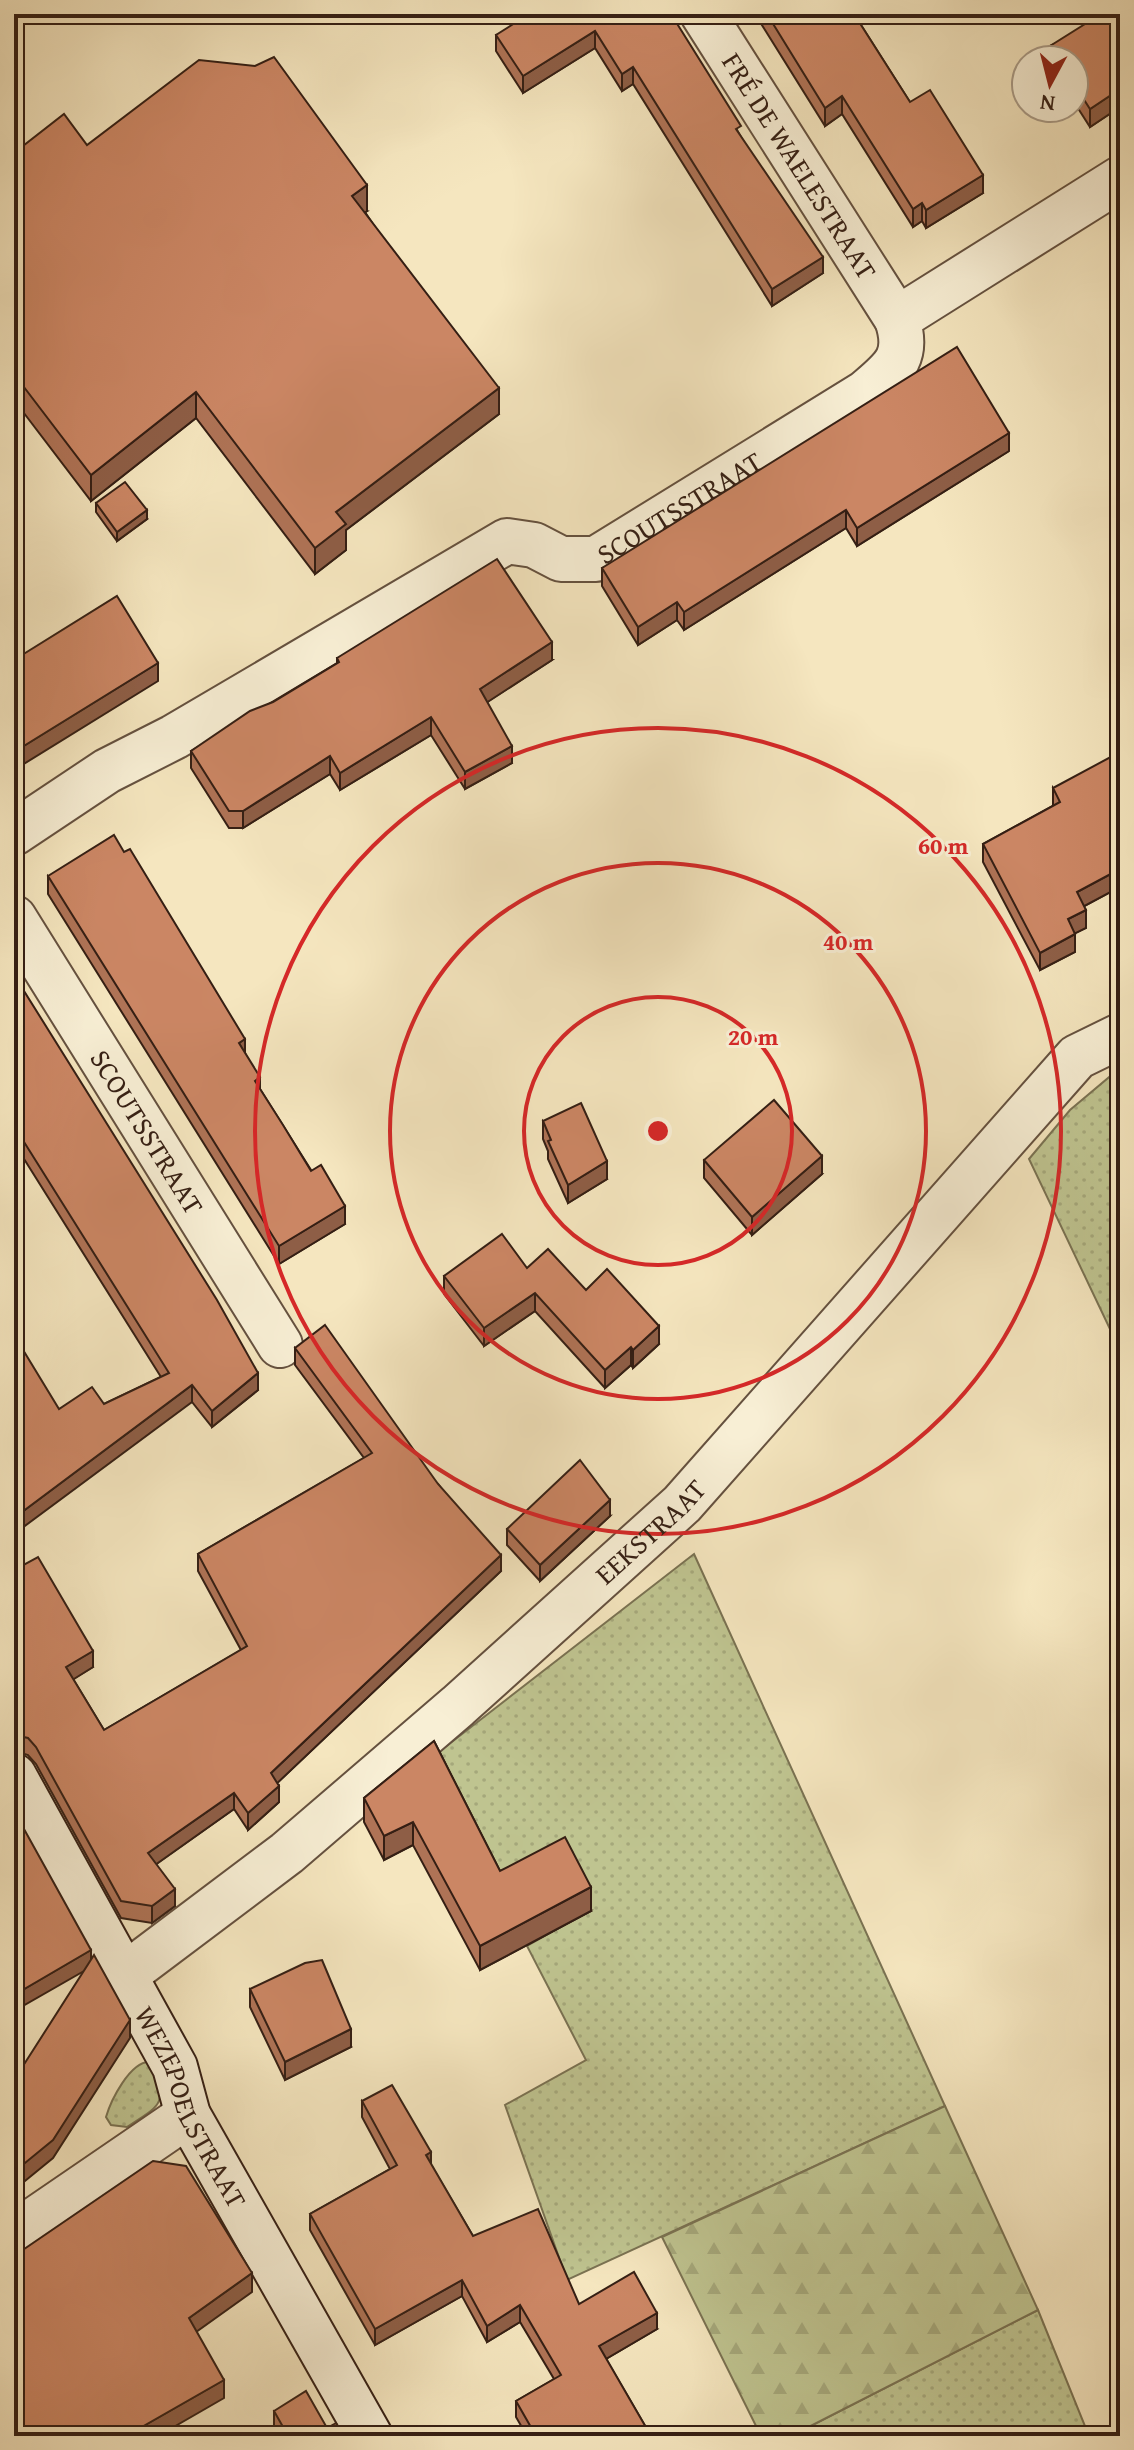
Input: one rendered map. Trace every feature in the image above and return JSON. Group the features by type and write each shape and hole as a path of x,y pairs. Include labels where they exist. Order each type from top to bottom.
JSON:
{"street":[{"name":"FRÉ DE WAELESTRAAT","path":"703,14 897,319"},
{"path":"897,319 1120,179"},
{"name":"SCOUTSSTRAAT","path":"14,833 107,771 174,737 507,541 534,545 561,559 596,559 865,393 895,367 904,340 897,319"},
{"name":"SCOUTSSTRAAT","path":"14,918 280,1345"},
{"name":"EEKSTRAAT","path":"125,1975 287,1853 458,1706 682,1504 1077,1057 1120,1036"},
{"name":"WEZEPOELSTRAAT","path":"14,1776 175,2067 188,2115 370,2436"},
{"path":"14,2234 188,2115"}],"green space":[{"path":"1120,1068 1120,1350 1029,1159 1070,1110"},
{"path":"694,1554 945,2106 567,2280 505,2105 586,2060 527,1946 591,1910 500,1894 435,1755"},
{"path":"149,2062 158,2086 159,2101 127,2127 111,2125 106,2117 117,2092 135,2068"},
{"path":"945,2106 1038,2310 791,2436 761,2436 662,2237"},
{"path":"1038,2310 1089,2436 791,2436"}],"building":[{"path":"529,14 671,14 741,126 736,129 823,257 772,289 633,67 622,74 595,31 523,76 496,35"},
{"path":"767,14 854,14 910,102 930,90 983,175 926,210 922,203 913,209 842,96 825,108"},
{"path":"1101,14 1120,14 1120,89 1090,109 1090,44 1053,44"},
{"path":"274,57 367,185 352,196 499,388 336,512 346,524 315,548 196,392 91,475 14,374 14,153 64,114 87,145 199,60 255,66"},
{"path":"957,347 1009,433 857,528 846,510 684,612 677,602 638,627 602,568"},
{"path":"125,482 147,510 117,532 96,503"},
{"path":"497,559 552,642 480,689 512,746 465,772 431,717 340,773 330,756 243,811 229,811 191,751 250,711 273,702 339,662 337,658"},
{"path":"117,596 158,663 14,752 14,660"},
{"path":"1120,752 1120,869 1077,892 1086,910 1068,919 1075,934 1040,953 983,844 1060,802 1053,788"},
{"path":"114,835 124,852 130,849 245,1039 239,1043 260,1077 255,1081 311,1171 321,1165 345,1206 279,1246 48,876"},
{"path":"14,975 217,1300 258,1373 212,1411 192,1385 14,1518 14,1335 59,1409 92,1387 104,1404 169,1373 14,1126"},
{"path":"774,1100 822,1156 752,1217 704,1160"},
{"path":"581,1103 607,1161 568,1185 548,1141 551,1140 543,1121"},
{"path":"502,1234 527,1268 548,1249 586,1290 607,1269 659,1326 605,1370 535,1293 484,1328 444,1276"},
{"path":"325,1325 438,1484 501,1555 271,1773 279,1786 248,1813 234,1793 148,1853 175,1889 152,1906 121,1901 36,1747 28,1738 14,1735 14,1570 38,1557 93,1651 66,1667 104,1730 247,1646 198,1554 372,1453 295,1348"},
{"path":"580,1460 610,1500 540,1565 507,1529"},
{"path":"434,1741 500,1871 565,1837 591,1887 480,1946 413,1822 384,1836 364,1798"},
{"path":"14,1811 91,1950 14,1995"},
{"path":"94,1955 130,2020 53,2140 14,2172 14,2080"},
{"path":"322,1960 351,2029 285,2062 250,1989 305,1963"},
{"path":"392,2085 431,2152 426,2155 473,2236 538,2209 579,2304 634,2272 657,2313 599,2346 651,2436 536,2436 516,2401 561,2375 520,2305 487,2326 462,2280 375,2329 310,2214 397,2165 362,2101"},
{"path":"153,2161 186,2166 252,2273 189,2318 224,2380 126,2436 14,2436 14,2256"},
{"path":"306,2391 327,2428 336,2423 343,2436 284,2436 287,2434 274,2411"}]}
